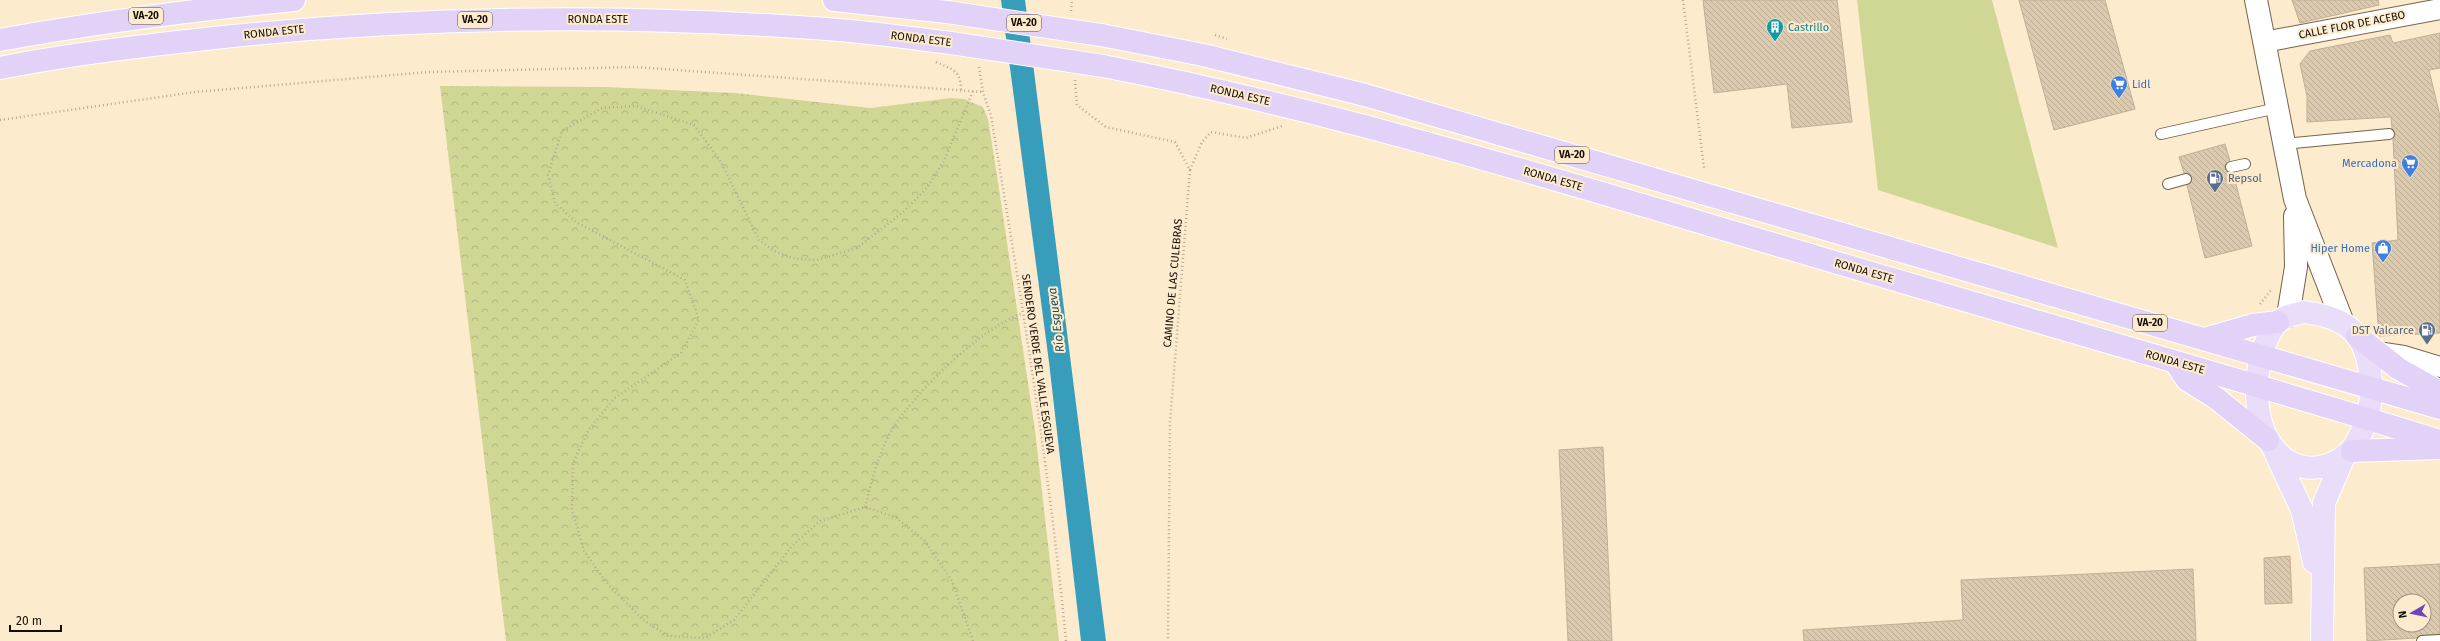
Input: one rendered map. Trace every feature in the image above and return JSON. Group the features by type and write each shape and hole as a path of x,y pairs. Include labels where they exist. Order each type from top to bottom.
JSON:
{"highway":[{"name":"VA-20","path":"0,40 74,26 171,12 294,0"},
{"name":"VA-20","path":"834,0 947,12 1101,35 1203,56 1365,95 2204,339 2373,390 2440,408"},
{"name":"RONDA ESTE","path":"0,68 143,46 295,29 522,19 624,19 829,29 951,43 1103,66 1190,83 1327,115 1500,163 2440,441"},
{"path":"2204,339 2253,325 2283,319"},
{"path":"2350,330 2409,376 2440,392"},
{"path":"2175,362 2187,380 2216,398 2271,445"},
{"path":"2347,455 2440,448"}],"main road":[{"path":"2322,598 2302,510 2259,416 2257,387 2261,356 2269,335 2283,319 2304,312 2325,315 2350,330 2369,365 2373,390 2366,419 2324,503 2322,641"},
{"path":"2271,445 2292,464 2306,468 2320,468 2347,455"}],"street":[{"path":"2256,0 2295,199 2296,267 2283,319"},
{"name":"CALLE FLOR DE ACEBO","path":"2264,42 2440,9"},
{"path":"2295,199 2350,330"},
{"path":"2377,352 2404,356 2440,367"}],"lane":[{"path":"2161,134 2277,108"},
{"path":"2284,144 2389,134"},
{"path":"2231,167 2245,164"},
{"path":"2168,184 2186,180"},
{"path":"2422,641 2440,640"}],"path":[{"path":"1072,0 1072,17"},
{"path":"1683,0 1704,168"},
{"path":"934,61 956,72 961,79 961,91"},
{"path":"0,120 195,92 429,72 635,67 973,92 944,160 927,188 902,213 857,248 816,260 796,259 774,252 759,240 721,162 694,124 636,106 602,108 562,131 548,175 555,203 576,222 685,280 699,320 681,353 615,398 589,429 574,463 572,509 584,551 606,582 642,619 668,636 705,638 734,620 792,546 820,521 865,507 895,517 924,540 952,581 972,641"},
{"path":"1075,73 1077,105 1106,127 1175,142 1190,170"},
{"name":"SENDERO VERDE DEL VALLE ESGUEVA","path":"973,92 983,92 991,116 1023,313 1057,547 1066,641"},
{"path":"1190,170 1202,142 1211,132 1246,138 1283,125"},
{"name":"CAMINO DE LAS CULEBRAS","path":"1168,641 1170,422 1190,170"},
{"path":"865,507 876,465 892,431 910,404 951,363 974,344 1023,313"}],"green space":[{"path":"1857,0 1992,0 2058,248 1878,190"},
{"path":"440,86 607,87 735,93 871,108 951,98 964,99 983,107 988,119 1035,430 1059,641 506,641"}],"water":[{"name":"Río Esgueva","path":"1001,0 1025,0 1106,641 1081,641 1049,362"}],"building":[{"name":"Castrillo","path":"1703,0 1837,0 1852,122 1792,128 1787,84 1714,93"},
{"path":"2019,0 2105,0 2135,109 2054,130"},
{"path":"2292,0 2378,0 2379,5 2300,23"},
{"path":"2440,33 2440,68 2429,70 2440,116 2440,333 2379,336 2372,243 2398,240 2393,139 2395,134 2392,128 2391,117 2307,122 2307,96 2300,64 2310,51 2390,35 2393,43"},
{"path":"2225,144 2230,161 2225,165 2225,169 2229,173 2233,173 2252,246 2205,258 2187,185 2191,183 2192,178 2188,173 2184,173 2179,157"},
{"path":"1603,447 1612,641 1568,641 1559,450"},
{"path":"2290,556 2292,603 2265,604 2264,558"},
{"path":"2440,564 2440,634 2421,635 2416,638 2367,641 2364,568"},
{"path":"2193,569 2196,641 1804,641 1803,630 1963,620 1961,580"}],"place":[{"name":"Castrillo","path":"1775,42"},
{"name":"Lidl","path":"2119,99"},
{"name":"Mercadona","path":"2410,178"},
{"name":"Repsol","path":"2215,193"},
{"name":"Hiper Home","path":"2383,263"},
{"name":"DST Valcarce","path":"2427,345"}]}
